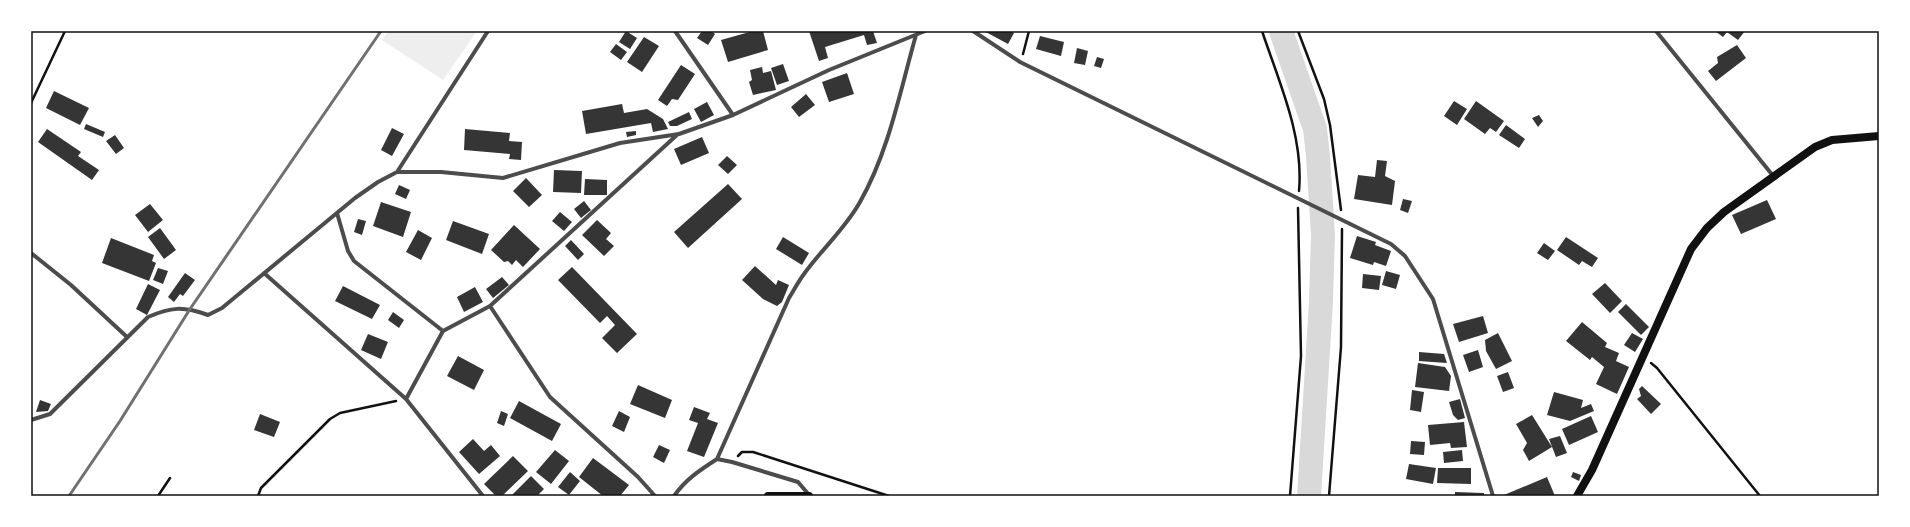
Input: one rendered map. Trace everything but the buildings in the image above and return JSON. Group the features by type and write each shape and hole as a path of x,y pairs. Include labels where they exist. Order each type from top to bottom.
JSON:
{"main road":[{"path":"1577,496 1592,470 1692,249 1707,228 1724,212 1775,178 1815,147 1832,140 1879,136"},
{"path":"768,496 810,496"}],"street":[{"path":"397,172 488,31"},
{"path":"675,31 733,115"},
{"path":"31,420 50,414 148,317 166,309 190,309 208,315 222,308 337,213 378,182 397,172 440,172 503,178 620,143 678,134 733,115 829,70 925,31"},
{"path":"973,31 1020,62 1298,199 1342,219 1391,244 1405,256 1433,299 1493,496"},
{"path":"1656,31 1775,178"},
{"path":"674,496 683,484 700,470 717,459 789,298 803,275 860,203 887,141 916,35"},
{"path":"406,399 443,332 490,306 678,134"},
{"path":"337,213 348,251 354,261 443,332"},
{"path":"31,253 71,286 127,338"},
{"path":"264,273 406,399 483,496"},
{"path":"490,306 550,397 638,477 655,496"},
{"path":"717,459 732,462 798,482 810,496"}],"path":[{"path":"31,103 65,31"},
{"path":"1020,62 1029,31"},
{"path":"1262,31 1295,130 1301,170 1298,199 1301,356 1290,496"},
{"path":"1298,31 1324,99 1330,125 1342,219 1341,347 1329,496"},
{"path":"1643,357 1657,368 1760,496"},
{"path":"258,496 261,488 330,419 340,413 406,399"},
{"path":"732,462 742,452 753,452 889,496"},
{"path":"158,496 170,478"}],"shaded area":[{"path":"388,31 477,31 443,80 382,40"}],"waterway":[{"path":"1281,31 1315,129 1323,235 1321,302 1309,496"}],"railway":[{"path":"69,496 120,421 190,309 381,31"}]}
